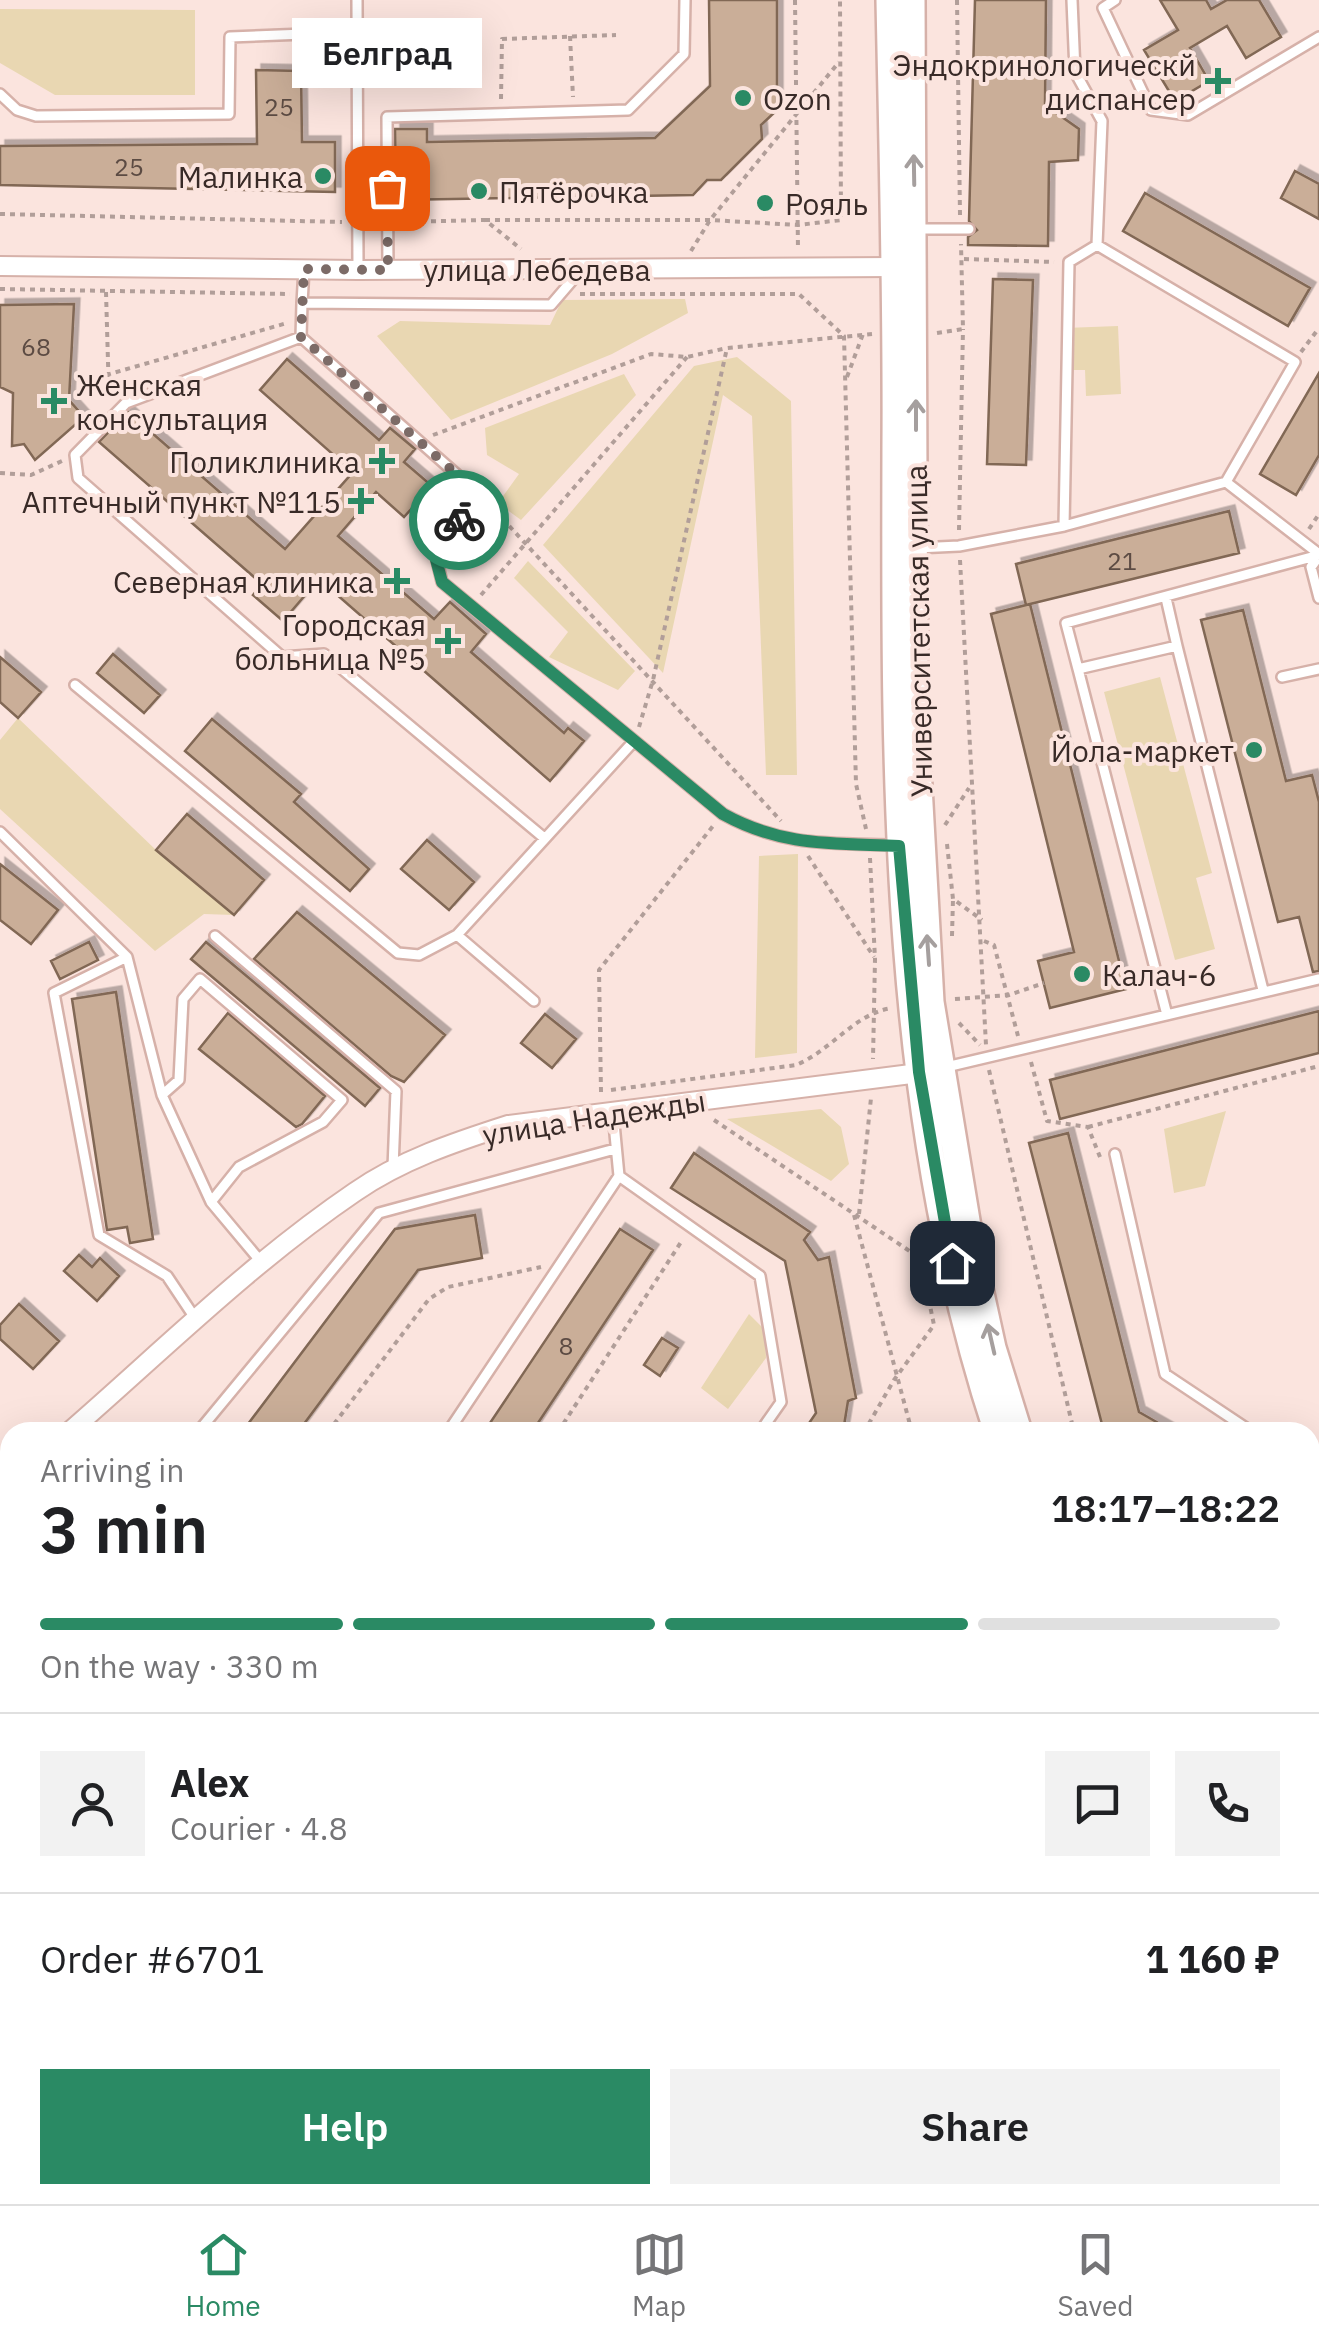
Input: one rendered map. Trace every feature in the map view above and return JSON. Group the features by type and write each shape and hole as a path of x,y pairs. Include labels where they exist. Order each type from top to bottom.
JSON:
{"main road":[{"name":"Университетская улица","path":"889,0 905,267 906,548 899,846 958,1294 994,1422"},
{"name":"Университетская улица","path":"905,267 915,229 912,0"},
{"name":"Университетская улица","path":"906,548 931,1002 930,1071 992,1348 1016,1422"}],"street":[{"name":"улица Лебедева","path":"0,266 358,270 905,267"},
{"name":"улица Надежды","path":"80,1422 263,1264 356,1191 448,1144 508,1125 930,1071"}],"lane":[{"path":"357,0 358,270"},
{"path":"388,270 387,117 628,110 684,54 685,0"},
{"path":"1072,0 1075,72 1102,121 1097,245"},
{"path":"1115,0 1102,8 1151,110 1188,115 1319,37"},
{"path":"0,94 17,110 36,116 230,114 230,37 355,32"},
{"path":"915,229 965,229"},
{"path":"1064,526 1069,262 1097,245"},
{"path":"906,548 959,546 1064,526 1226,482 1295,362 1097,245"},
{"path":"304,269 301,337 479,494 434,552 442,582 723,814 758,834 798,841 899,846"},
{"path":"302,299 550,305 582,269"},
{"path":"301,337 126,403 75,454 78,478 282,657 324,654 543,837"},
{"path":"1226,482 1319,555"},
{"path":"1167,1015 1066,622 1319,555"},
{"path":"1319,555 1311,567 1319,598"},
{"path":"1166,598 1263,990"},
{"path":"1078,669 1177,646"},
{"path":"1282,677 1319,668"},
{"path":"75,685 382,944 398,953 419,955 457,935 634,741"},
{"path":"3,838 127,957 162,1095 211,1202 263,1264"},
{"path":"457,935 534,1001"},
{"path":"214,936 396,1091 392,1170"},
{"path":"127,957 54,993 99,1235 167,1276 197,1320"},
{"path":"162,1095 179,1080 183,999 200,979 342,1100 322,1122 239,1167 211,1202"},
{"path":"930,1071 1028,1051 1319,979"},
{"path":"455,1422 619,1176 608,1111"},
{"path":"206,1422 379,1212 615,1148"},
{"path":"1115,1154 1165,1374 1237,1422"},
{"path":"619,1176 760,1276 781,1402 767,1422"}],"path":[{"path":"795,0 798,254"},
{"path":"386,223 710,220 798,225 841,220 840,0"},
{"path":"956,0 965,229 959,534"},
{"path":"501,113 502,39 616,35"},
{"path":"570,36 573,111"},
{"path":"666,294 710,220 794,123 840,61"},
{"path":"0,214 360,222"},
{"path":"485,220 544,268"},
{"path":"962,259 1069,262"},
{"path":"0,289 302,299"},
{"path":"106,292 106,376 112,418"},
{"path":"559,294 800,294 844,336 856,784 866,833"},
{"path":"106,376 301,319"},
{"path":"1295,362 1319,328"},
{"path":"928,334 963,330"},
{"path":"845,380 863,334"},
{"path":"420,440 651,354 687,357 728,348 872,334"},
{"path":"634,741 654,680 728,348"},
{"path":"471,606 687,357"},
{"path":"0,473 32,475 75,454"},
{"path":"479,494 528,542 798,841 875,959"},
{"path":"954,1018 987,1052 983,920 970,788 960,556"},
{"path":"970,788 945,822 952,899 983,920"},
{"path":"608,1111 599,970 723,814"},
{"path":"870,858 875,959 873,1060"},
{"path":"983,940 994,944 1016,1034 1028,1051"},
{"path":"952,1000 1009,995 1044,983"},
{"path":"875,1010 897,1007"},
{"path":"1031,1063 1047,1121 1088,1127 1319,1066"},
{"path":"990,1070 1072,1422"},
{"path":"871,1086 856,1213 894,1380 909,1422"},
{"path":"705,1114 920,1258 934,1325 870,1422"},
{"path":"1088,1127 1100,1158 1115,1154"},
{"path":"564,1422 691,1227"},
{"path":"336,1422 429,1299 448,1287 562,1262"}],"shaded area":[{"path":"0,9 195,10 195,95 55,95 0,63"},
{"path":"685,299 688,313 612,354 451,420 377,336 400,321 550,325 562,300"},
{"path":"1118,326 1121,394 1086,396 1085,370 1067,370 1065,328"},
{"path":"737,357 791,401 797,775 766,775 752,416 723,395 663,673 543,545 694,366"},
{"path":"624,374 636,395 521,520 498,503 519,474 487,455 485,428"},
{"path":"528,561 635,671 618,690 549,657 568,632 514,578"},
{"path":"1160,677 1212,873 1196,878 1215,949 1175,960 1104,692"},
{"path":"18,718 156,850 234,915 204,914 155,951 0,809 0,740"},
{"path":"798,854 797,1053 755,1058 759,856"},
{"path":"821,1109 841,1127 849,1164 831,1181 727,1119"},
{"path":"1226,1111 1205,1186 1174,1193 1164,1129"},
{"path":"749,1314 765,1330 766,1358 728,1409 701,1388"}],"building":[{"path":"709,0 777,0 777,110 761,125 762,139 721,180 707,180 693,195 396,200 395,129 427,129 427,142 655,138 710,86"},
{"path":"975,0 1046,0 1045,105 1079,129 1078,160 1049,162 1048,246 968,245 968,237 977,230 969,221"},
{"path":"1160,0 1206,0 1211,9 1227,0 1259,0 1281,37 1246,58 1227,26 1190,48 1209,81 1175,101 1144,50 1178,30"},
{"path":"256,70 301,71 302,142 335,142 335,192 0,185 0,146 257,144"},
{"path":"1295,171 1319,184 1319,219 1281,198"},
{"path":"1145,193 1310,288 1288,326 1123,231"},
{"path":"993,279 1033,280 1026,465 987,464"},
{"path":"74,304 69,400 84,417 35,460 24,444 12,446 13,393 0,387 0,305"},
{"path":"287,359 379,440 390,428 415,449 404,462 432,486 404,517 376,492 338,536 434,619 450,602 486,634 471,652 564,733 568,728 584,741 550,781 319,579 283,621 253,595 262,584 99,442 128,412 285,549 353,472 260,390"},
{"path":"1319,373 1319,455 1296,495 1260,474"},
{"path":"1229,511 1239,553 1026,605 1016,564"},
{"path":"1030,604 1126,989 1050,1008 1038,961 1074,952 991,614"},
{"path":"1243,610 1286,781 1312,775 1319,802 1319,971 1313,972 1299,917 1278,922 1201,620"},
{"path":"113,654 160,695 144,713 97,673"},
{"path":"0,657 41,692 18,718 0,702"},
{"path":"212,719 301,794 294,802 369,869 350,891 185,751"},
{"path":"187,814 264,880 234,915 156,850"},
{"path":"427,840 474,882 449,910 401,869"},
{"path":"0,864 58,910 31,944 0,920"},
{"path":"297,912 445,1035 404,1082 391,1076 254,959"},
{"path":"89,942 98,960 60,979 51,961"},
{"path":"206,942 380,1088 365,1106 191,959"},
{"path":"116,992 153,1239 130,1243 127,1227 107,1230 72,999"},
{"path":"1319,1011 1319,1053 1060,1119 1050,1080"},
{"path":"228,1013 325,1096 302,1124 296,1127 199,1049"},
{"path":"545,1014 576,1039 552,1068 521,1043"},
{"path":"1068,1133 1139,1412 1156,1422 1101,1422 1029,1143"},
{"path":"694,1153 810,1232 804,1240 818,1260 829,1257 856,1398 848,1401 845,1422 810,1422 816,1413 785,1261 671,1188"},
{"path":"475,1215 482,1258 418,1270 305,1422 250,1422 395,1229"},
{"path":"620,1229 653,1250 539,1422 491,1422"},
{"path":"79,1255 92,1267 100,1258 119,1276 97,1301 64,1271"},
{"path":"19,1304 59,1341 33,1369 0,1339 0,1325"},
{"path":"662,1338 678,1348 660,1376 644,1365"}],"way so far":[{"path":"387,188 388,270 304,269 301,337 479,494 459,520"}],"place":[{"name":"Эндокринологическй диспансер","path":"1218,81"},
{"name":"Ozon","path":"743,98"},
{"name":"Малинка","path":"323,176"},
{"name":"Белград","path":"387,188"},
{"name":"Пятёрочка","path":"479,191"},
{"name":"Рояль","path":"765,203"},
{"name":"Женская консультация","path":"54,401"},
{"name":"Поликлиника","path":"382,461"},
{"name":"Аптечный пункт №115","path":"361,501"},
{"name":"Северная клиника","path":"397,581"},
{"name":"Городская больница №5","path":"448,641"},
{"name":"Йола-маркет","path":"1254,750"},
{"name":"Калач-6","path":"1082,974"}],"route":[{"path":"459,520 434,552 442,582 723,814 758,834 798,841 899,846 919,1072 952,1263"}]}
